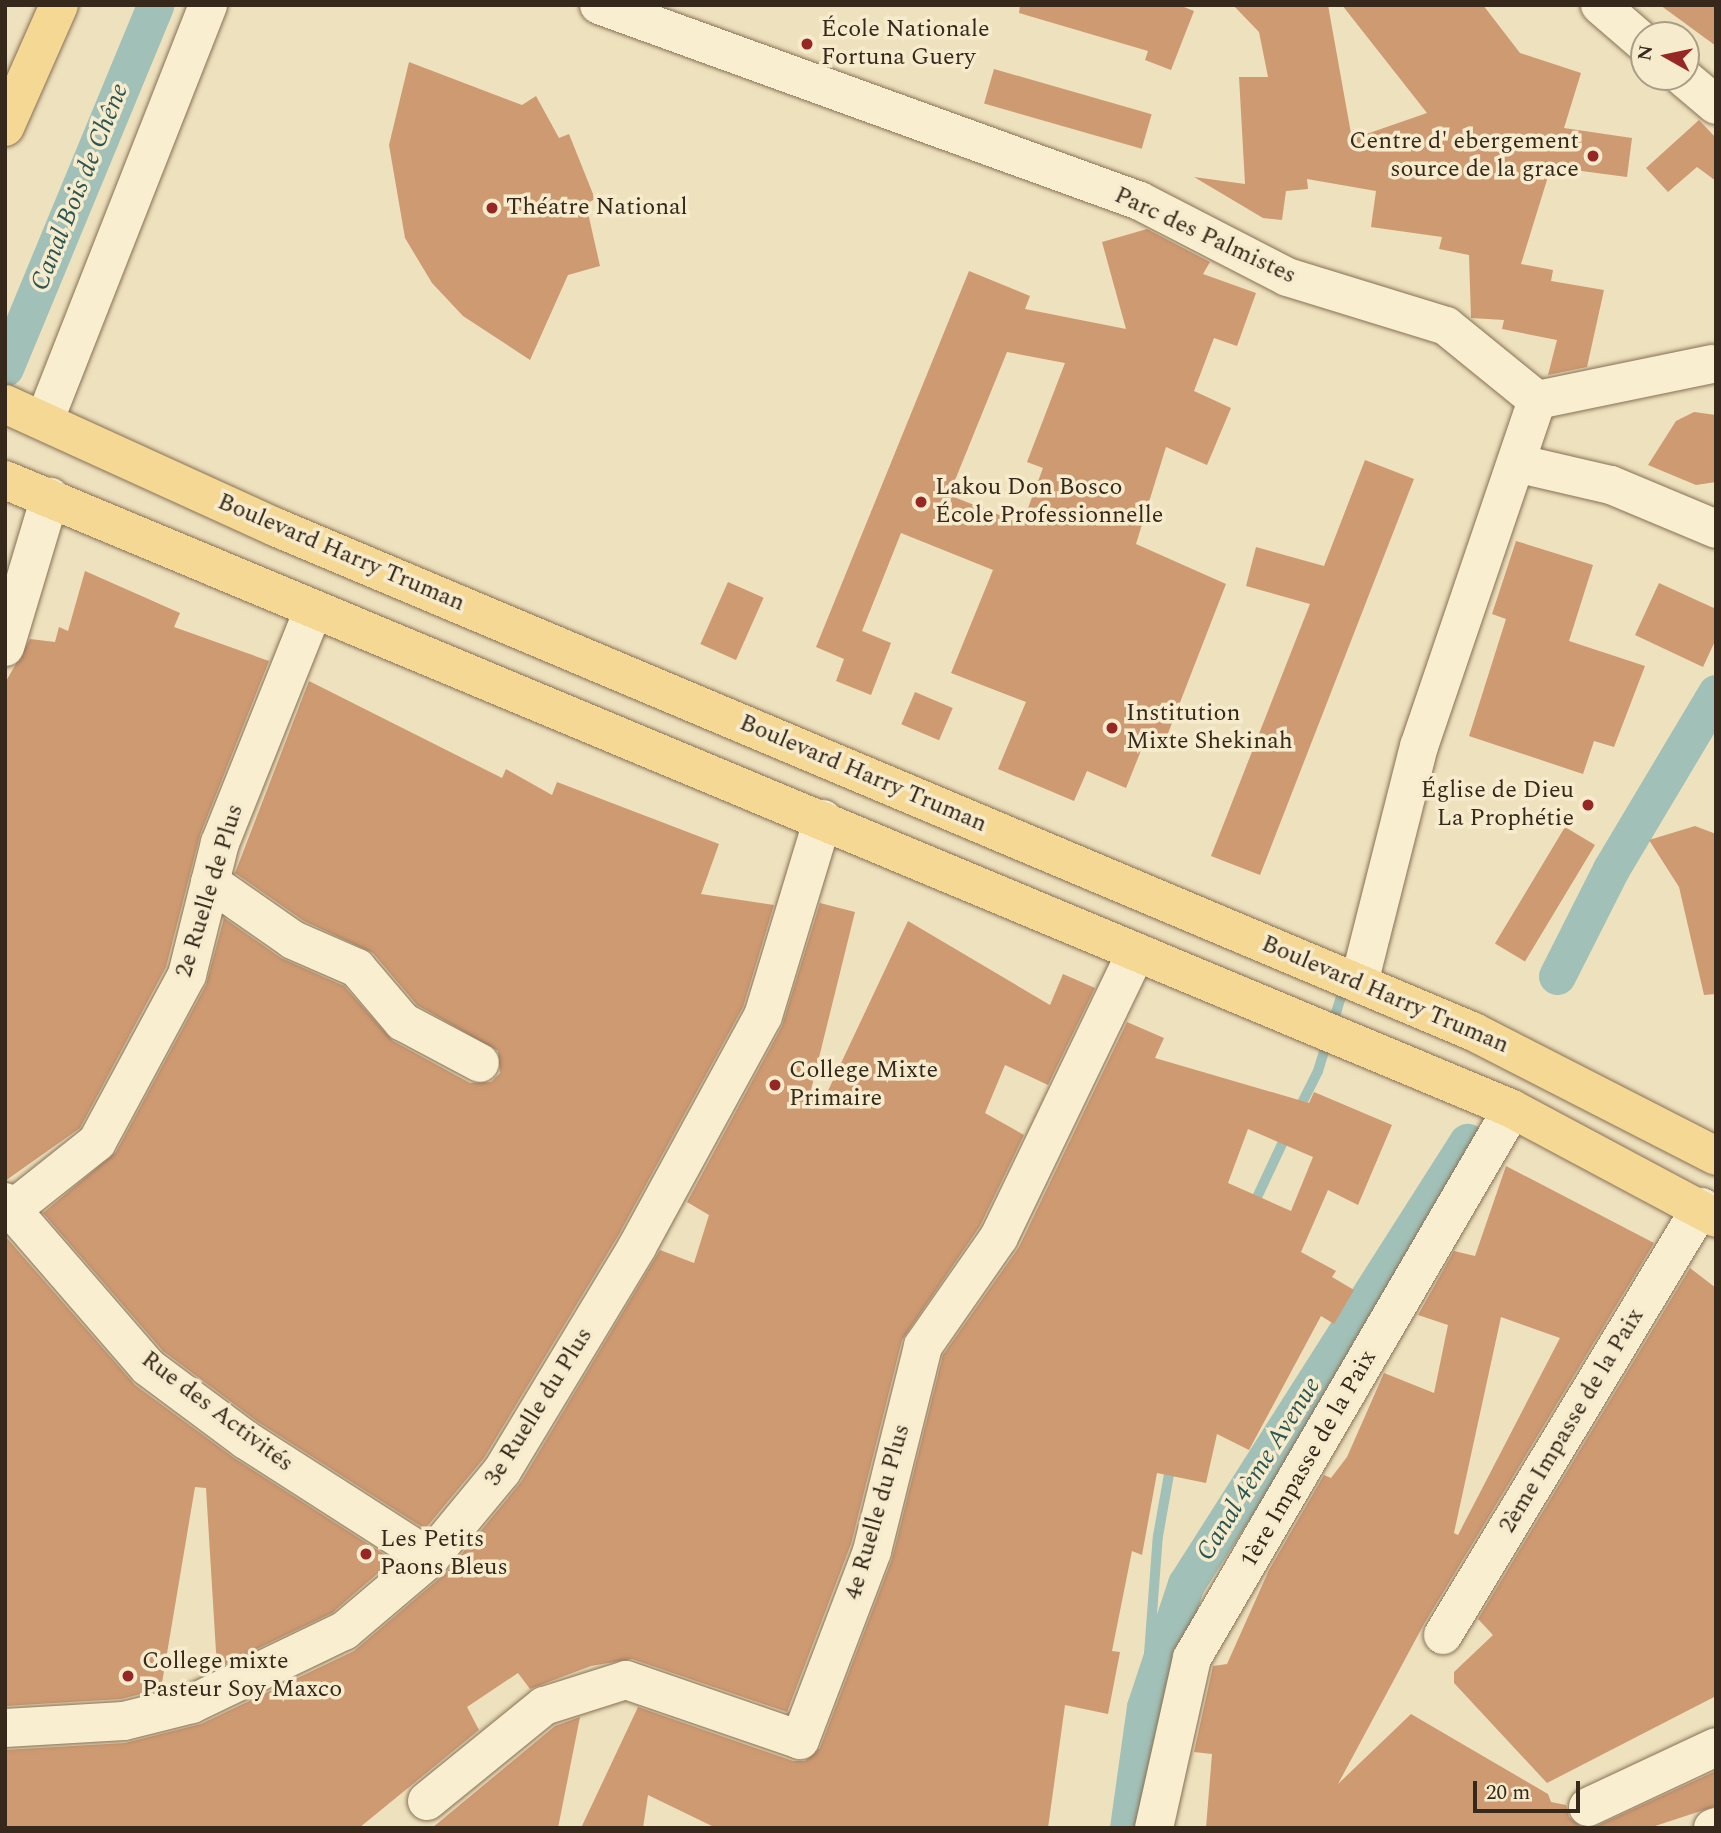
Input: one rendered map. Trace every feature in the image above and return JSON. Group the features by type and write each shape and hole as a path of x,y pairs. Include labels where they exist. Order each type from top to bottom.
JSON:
{"main road":[{"path":"5,127 60,5"},
{"name":"Boulevard Harry Truman","path":"22,410 275,527 1359,983 1609,1096 1716,1156"},
{"path":"5,480 313,611 823,819 1512,1109 1708,1213"}],"street":[{"path":"22,410 208,5"},
{"name":"Parc des Palmistes","path":"599,5 1139,201 1287,277 1446,326 1537,400"},
{"path":"1604,7 1630,30"},
{"path":"1700,91 1716,105"},
{"path":"1359,983 1419,746 1520,464 1537,400 1712,364"},
{"path":"1520,464 1611,485 1716,529"},
{"path":"5,647 50,497"},
{"name":"2e Ruelle de Plus","path":"9,1205 97,1142 187,975 210,882 313,611"},
{"name":"3e Ruelle du Plus","path":"5,1728 124,1721 192,1704 344,1631 430,1558 502,1471 638,1247 763,1016 823,819"},
{"path":"210,882 293,940 357,968 403,1023 480,1063"},
{"name":"4e Ruelle du Plus","path":"426,1801 544,1706 626,1680 800,1740 872,1551 923,1346 999,1237 1136,952"},
{"name":"1ère Impasse de la Paix","path":"1154,1828 1192,1658 1512,1109"},
{"name":"Rue des Activités","path":"9,1205 148,1367 246,1440 430,1558"},
{"name":"2ème Impasse de la Paix","path":"1443,1635 1708,1213"},
{"path":"1588,1807 1716,1747"}],"building":[{"path":"1020,5 1179,5 1194,11 1171,70 1145,60 1148,51 1019,13"},
{"path":"1233,5 1328,5 1352,139 1427,113 1342,5 1483,5 1520,53 1581,73 1564,128 1632,138 1627,177 1551,167 1521,264 1553,270 1551,281 1604,290 1587,367 1548,375 1557,340 1502,329 1504,320 1471,318 1469,255 1439,249 1442,237 1371,227 1376,191 1307,179 1308,189 1286,191 1282,220 1263,218 1194,177 1245,184 1239,77 1268,77 1259,32"},
{"path":"1660,5 1716,5 1716,46 1700,34 1700,21 1682,21"},
{"name":"Théatre National","path":"409,62 522,105 536,96 559,138 569,134 595,199 586,204 600,266 568,275 530,360 463,316 432,283 405,238 389,145"},
{"path":"994,69 1152,114 1142,149 984,104"},
{"path":"1699,120 1716,138 1716,181 1697,167 1668,192 1646,168"},
{"path":"1147,229 1210,262 1203,274 1256,293 1237,346 1214,338 1194,391 1231,408 1207,465 1166,447 1136,544 1226,584 1165,741 1148,733 1126,788 1087,771 1074,801 998,769 1026,702 951,673 993,570 901,533 862,631 891,643 871,695 836,681 844,659 816,647 969,271 1030,296 1025,309 1126,329 1102,242","holes":["1007,352 1065,363 1027,462 1043,468 1022,524 949,495"]},
{"path":"1694,412 1716,415 1716,482 1696,485 1648,465 1676,421"},
{"path":"1365,460 1414,479 1260,875 1211,856 1310,604 1246,586 1256,547 1324,566"},
{"path":"1516,541 1593,565 1569,641 1645,666 1614,747 1594,741 1583,774 1469,736 1506,619 1492,614"},
{"path":"85,571 180,613 174,627 269,661 200,835 166,967 80,1128 5,1181 5,683 30,639 55,642 59,627 68,631"},
{"path":"728,582 764,598 736,660 700,644"},
{"path":"1659,583 1716,609 1716,639 1703,667 1635,635"},
{"path":"309,681 502,778 506,769 552,795 557,782 719,844 701,894 774,905 743,1007 618,1236 484,1458 425,1529 258,1422 163,1351 43,1213 116,1152 206,985 224,918 281,958 344,986 393,1041 470,1083 491,1082 500,1073 498,1051 417,1005 373,953 304,921 235,873"},
{"path":"915,692 953,708 939,740 901,724"},
{"path":"1695,826 1716,834 1716,994 1704,995 1679,887 1649,840"},
{"path":"1565,827 1595,845 1525,962 1495,944"},
{"path":"820,903 855,912 811,1090 826,1095 908,921 1050,1005 1063,974 1095,988 1048,1085 1005,1065 985,1113 1024,1135 980,1226 902,1340 851,1544 787,1712 632,1659 591,1666 530,1689 518,1673 467,1707 479,1730 359,1828 5,1828 5,1750 125,1743 201,1724 354,1651 447,1572 521,1482 660,1250 694,1263 709,1215 687,1202 782,1026"},
{"path":"1127,1022 1164,1038 1155,1058 1309,1103 1314,1092 1392,1125 1358,1205 1328,1190 1301,1252 1336,1271 1332,1277 1354,1290 1334,1324 1321,1316 1249,1450 1217,1434 1206,1483 1157,1473 1142,1555 1132,1551 1112,1651 1120,1652 1108,1714 1065,1705 1048,1828 716,1828 648,1795 643,1828 581,1828 638,1707 793,1761 805,1761 820,1748 892,1559 943,1355 1019,1247","holes":["1248,1129 1313,1157 1291,1211 1228,1183"]},
{"path":"1506,1166 1654,1243 1424,1624 1338,1784 1411,1714 1548,1794 1551,1802 1566,1805 1569,1817 1583,1828 1206,1828 1212,1754 1194,1752 1213,1666 1227,1664 1269,1570 1324,1475 1331,1478 1347,1457 1384,1373 1434,1393 1448,1325 1418,1315 1454,1251 1475,1256","holes":["1501,1317 1560,1338 1458,1535 1454,1533"]},
{"path":"5,1236 135,1385 234,1458 393,1560 332,1613 217,1668 206,1488 195,1487 161,1689 121,1699 5,1706"},
{"path":"1690,1268 1716,1288 1716,1696 1547,1783 1454,1683 1454,1672 1493,1635 1478,1619"},
{"path":"580,1717 558,1828 432,1828 555,1726"},
{"path":"1716,1771 1716,1806 1649,1828 1592,1828"}],"waterway":[{"name":"Canal Bois de Chêne","path":"5,368 155,5"},
{"path":"1557,976 1611,869 1716,693"},
{"path":"1297,1113 1318,1071 1345,984"},
{"path":"1252,1208 1288,1131"},
{"name":"Canal 4ème Avenue","path":"1128,1828 1145,1707 1186,1584 1467,1142"},
{"path":"1145,1707 1158,1536 1171,1463"}],"place":[{"name":"École Nationale Fortuna Guery","path":"807,44"},
{"name":"Centre d' ebergement source de la grace","path":"1593,156"},
{"name":"Théatre National","path":"492,208"},
{"name":"Lakou Don Bosco École Professionnelle","path":"921,502"},
{"name":"Institution Mixte Shekinah","path":"1112,728"},
{"name":"Église de Dieu La Prophétie","path":"1588,805"},
{"name":"College Mixte Primaire","path":"775,1085"},
{"name":"Les Petits Paons Bleus","path":"366,1554"},
{"name":"College mixte Pasteur Soy Maxco","path":"128,1676"}]}
